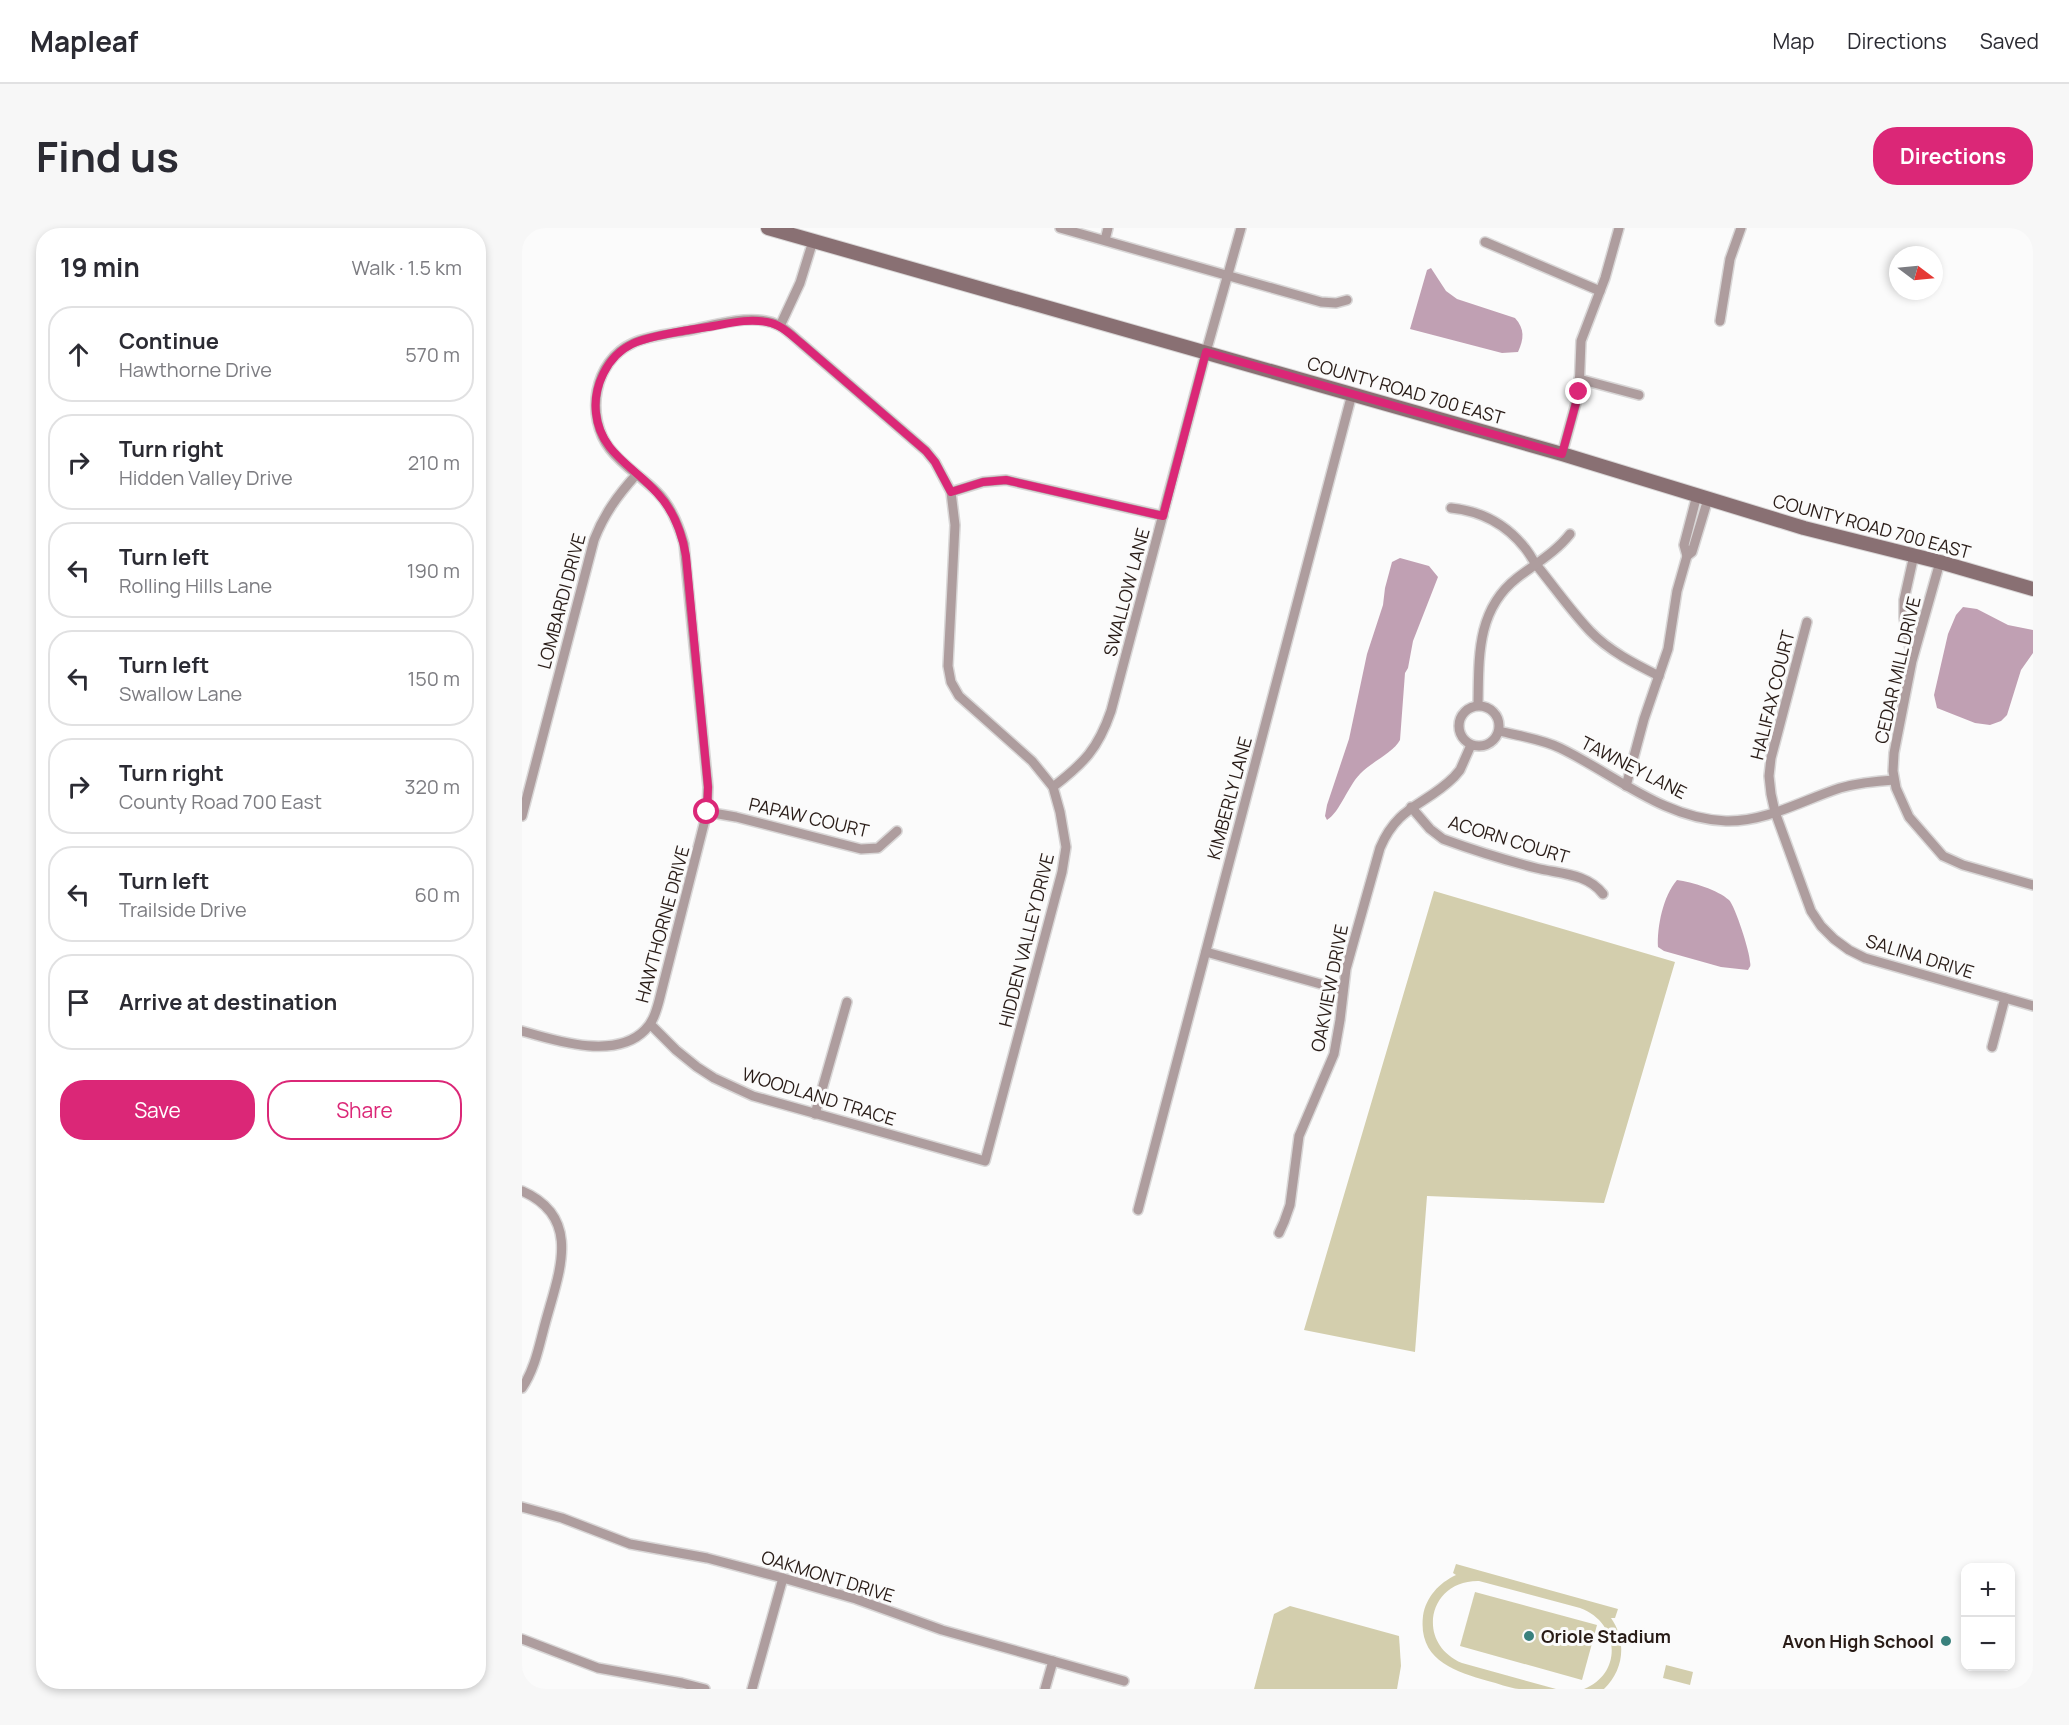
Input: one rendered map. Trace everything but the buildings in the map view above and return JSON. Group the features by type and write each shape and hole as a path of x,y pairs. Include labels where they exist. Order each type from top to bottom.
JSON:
{"main road":[{"name":"COUNTY ROAD 700 EAST","path":"768,228 1562,454 1804,528 1914,555 2033,589"}],"street":[{"path":"1060,228 1321,302 1336,303 1347,300"},
{"path":"1105,240 1108,228"},
{"name":"SWALLOW LANE","path":"1053,787 1081,765 1099,741 1106,725 1241,228"},
{"path":"1562,454 1579,392 1581,341 1600,291 1619,228"},
{"path":"1720,321 1730,259 1742,228"},
{"path":"780,326 800,283 813,241"},
{"path":"1485,242 1600,291"},
{"name":"HAWTHORNE DRIVE","path":"650,1024 659,1001 707,812 708,787 684,544 665,502 611,450 601,435 596,418 597,392 612,360 633,343 688,330 752,320 780,326"},
{"name":"HIDDEN VALLEY DRIVE","path":"780,326 926,451 935,462 951,492 955,525 948,666 951,682 959,696 1032,761 1053,787 1060,812 1066,847 1062,873 996,1121"},
{"path":"1579,379 1639,395"},
{"name":"KIMBERLY LANE","path":"1138,1210 1352,394"},
{"name":"LOMBARDI DRIVE","path":"522,816 594,540 617,496 636,474"},
{"path":"951,492 983,482 1006,480 1163,516"},
{"path":"1626,786 1644,719 1668,649 1677,591 1687,556 1692,552 1702,497"},
{"path":"1450,508 1464,509 1492,519 1521,542 1570,608 1602,642 1632,663 1659,676"},
{"path":"1478,705 1479,655 1487,617 1506,588 1558,547 1570,534"},
{"path":"1912,661 1904,618 1904,600 1914,555"},
{"name":"CEDAR MILL DRIVE","path":"1940,562 1912,661 1894,753 1894,780 1899,798 1909,817 1943,856 1963,865 2033,885"},
{"name":"HALIFAX COURT","path":"1775,812 1770,785 1771,758 1807,622"},
{"path":"1478,705 1490,708 1495,713 1498,718 1498,731 1496,737 1485,746 1471,745 1461,736 1458,722 1465,710 1478,705"},
{"name":"TAWNEY LANE","path":"1498,731 1557,747 1626,786 1671,808 1714,819 1745,820 1852,785 1894,780"},
{"name":"OAKVIEW DRIVE","path":"1279,1233 1290,1205 1299,1136 1334,1054 1342,990 1350,952 1380,848 1397,819 1454,777 1460,770 1471,745"},
{"name":"ACORN COURT","path":"1411,807 1430,829 1443,839 1538,868 1577,876 1593,884 1604,894"},
{"name":"PAPAW COURT","path":"707,812 736,817 861,849 878,848 897,831"},
{"name":"SALINA DRIVE","path":"1775,812 1808,903 1816,919 1834,939 1857,954 1874,961 2033,1006"},
{"path":"1206,952 1342,990"},
{"path":"1992,1047 2006,998"},
{"path":"815,1114 847,1002"},
{"path":"522,1030 567,1043 604,1047 614,1046 639,1035 650,1024"},
{"name":"WOODLAND TRACE","path":"650,1024 676,1050 714,1078 753,1096 815,1114 985,1161 996,1121"},
{"path":"522,1191 542,1203 553,1217 563,1244 561,1264 532,1369 522,1388"},
{"name":"OAKMONT DRIVE","path":"522,1507 562,1518 630,1544 707,1558 783,1578 856,1599 942,1630 1124,1681"},
{"path":"752,1689 783,1578"},
{"path":"522,1639 598,1668 705,1689"},
{"path":"1045,1689 1053,1661"}],"shaded area":[{"path":"1431,268 1446,291 1457,299 1515,318 1521,326 1522,334 1518,352 1502,353 1410,329 1427,270"},
{"path":"1400,558 1429,566 1438,577 1413,641 1405,673 1400,740 1393,749 1360,774 1336,811 1327,820 1325,816 1327,805 1349,739 1367,654 1383,605 1392,562"},
{"path":"1963,607 1977,609 2008,625 2033,630 2033,653 2021,670 2007,715 2001,721 1990,725 1975,723 1937,708 1934,695 1948,634 1956,615"},
{"path":"1677,880 1704,887 1729,900 1748,949 1750,965 1748,970 1721,967 1664,951 1658,947 1662,912 1668,894"},
{"path":"1434,891 1675,962 1604,1203 1427,1196 1415,1352 1304,1330"},
{"path":"1456,1564 1618,1609 1615,1618 1611,1618 1619,1636 1621,1655 1611,1681 1604,1689 1584,1689 1597,1682 1606,1672 1611,1660 1612,1648 1609,1636 1603,1624 1593,1615 1580,1608 1479,1581 1462,1583 1448,1591 1439,1601 1434,1614 1433,1628 1438,1642 1447,1654 1462,1663 1556,1689 1511,1688 1463,1673 1441,1661 1426,1643 1423,1616 1434,1591 1456,1575 1453,1573"},
{"name":"Oriole Stadium","path":"1475,1592 1597,1625 1582,1680 1460,1646"},
{"path":"1290,1606 1399,1636 1401,1666 1397,1689 1254,1689 1274,1614"},
{"path":"1666,1665 1693,1672 1690,1685 1663,1678"}],"place":[{"name":"Oriole Stadium","path":"1529,1636"},
{"name":"Avon High School","path":"1946,1641"}],"route":[{"path":"707,812 708,787 686,556 682,537 665,502 657,492 615,455 601,435 596,418 597,392 603,375 612,360 633,343 688,330 744,321 772,323 780,326 801,343 926,451 935,462 951,492 983,482 1006,480 1163,516 1206,352 1562,454 1579,392"}]}
